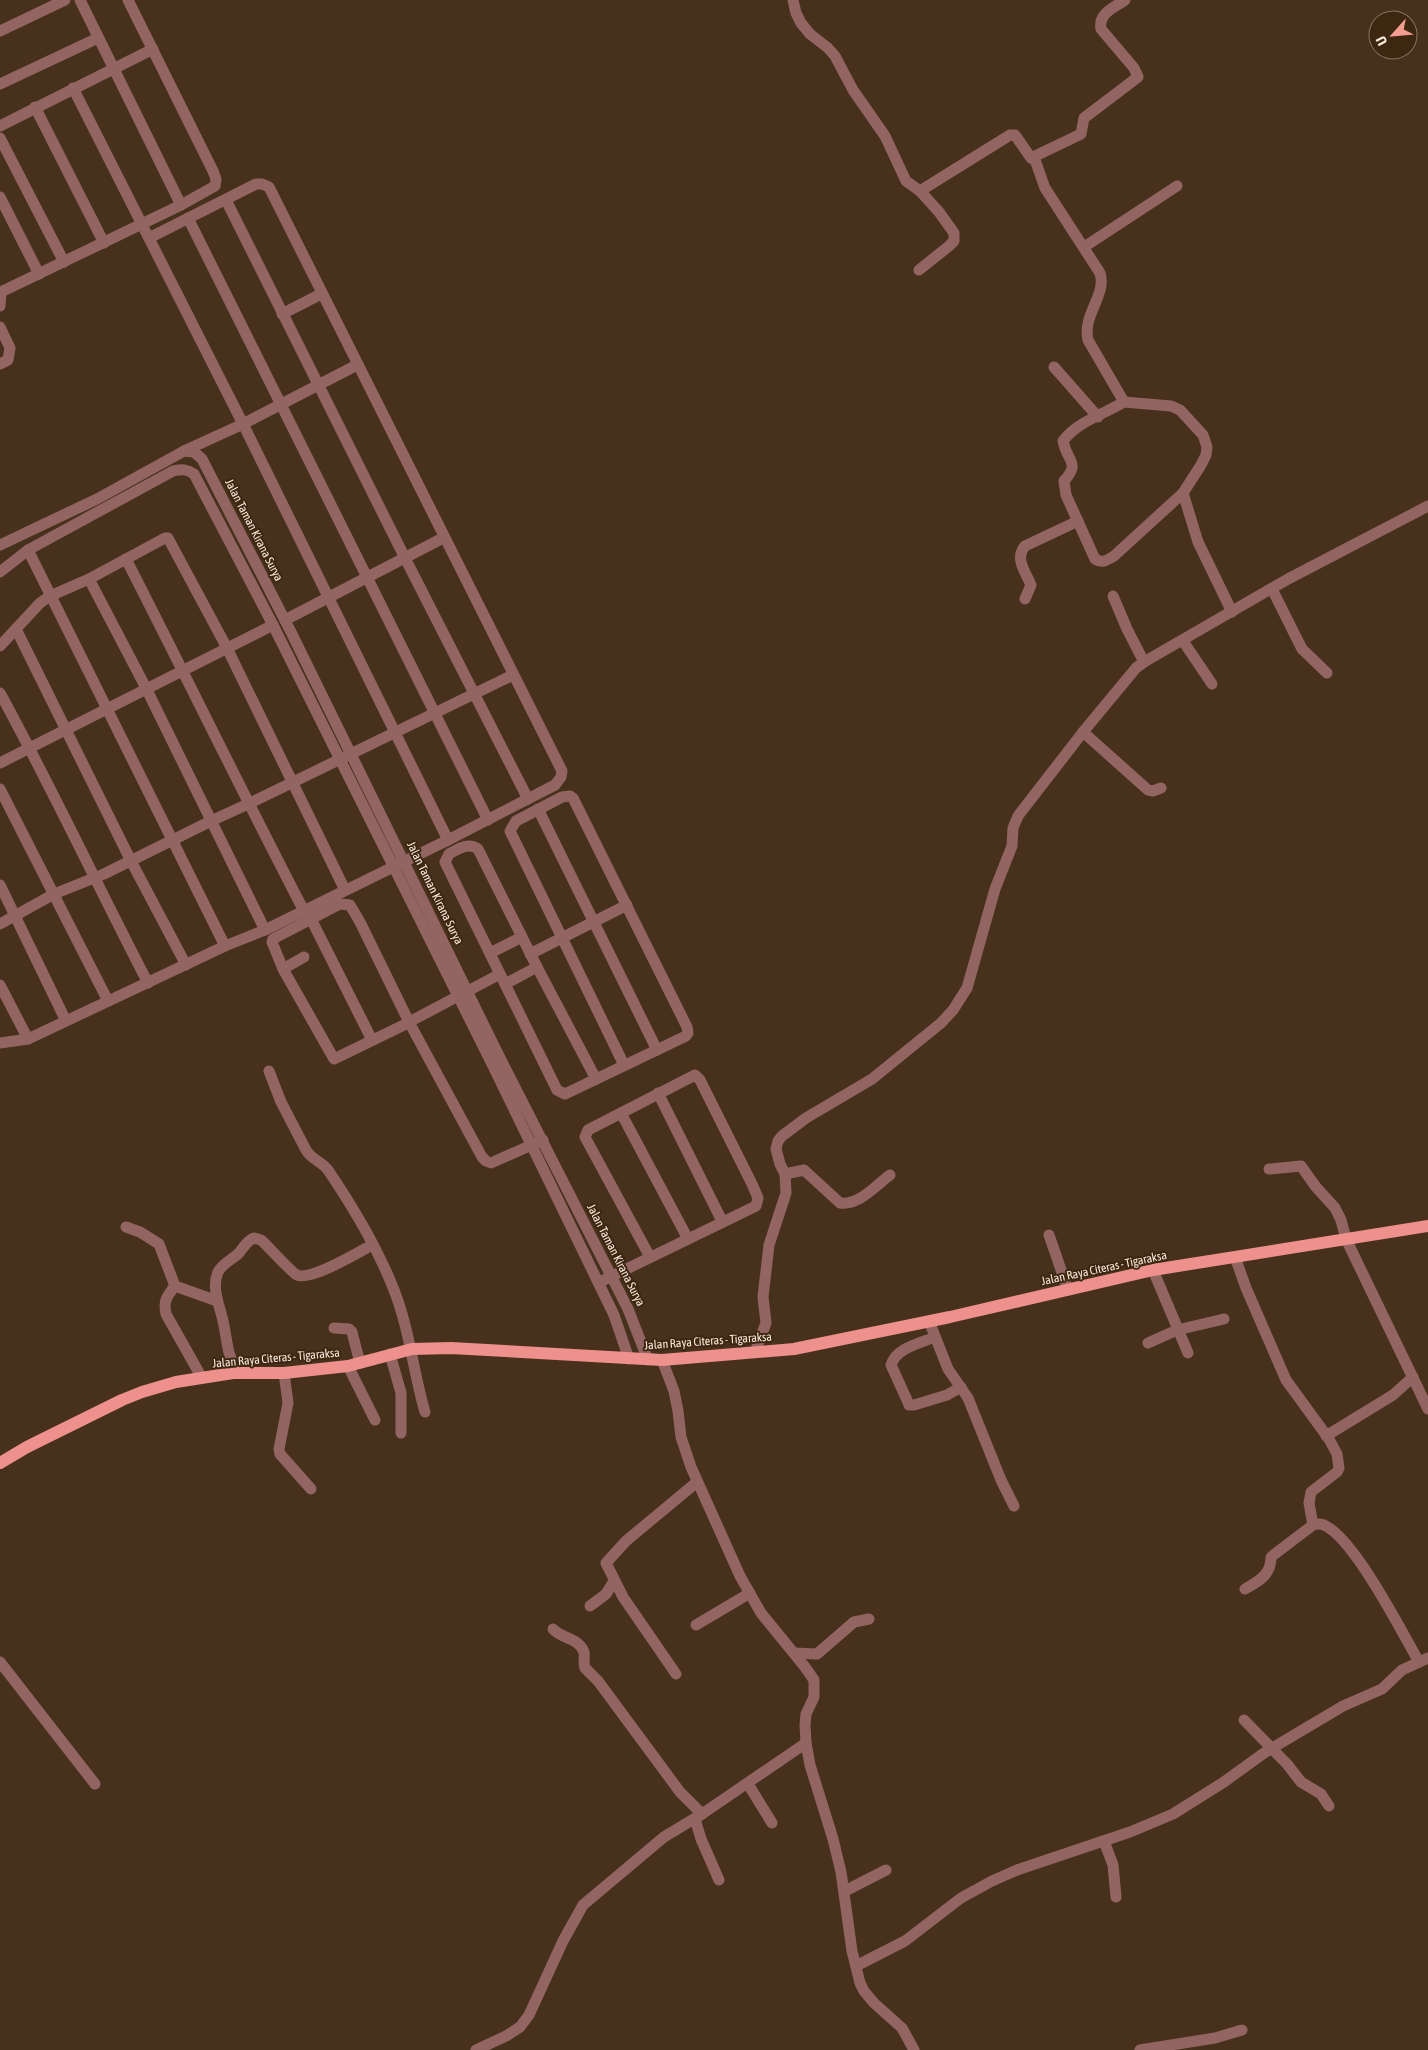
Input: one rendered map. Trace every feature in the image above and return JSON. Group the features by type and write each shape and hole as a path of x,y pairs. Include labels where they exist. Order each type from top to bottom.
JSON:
{"main road":[{"name":"Jalan Raya Citeras - Tigaraksa","path":"0,1463 22,1450 136,1394 176,1382 238,1373 284,1373 354,1364 412,1349 451,1348 662,1360 804,1347 929,1321 1153,1270 1428,1226"}],"street":[{"path":"0,31 65,0"},
{"path":"80,0 181,205"},
{"path":"0,306 1,291 104,243 215,186 216,179 128,0"},
{"path":"793,0 801,24 835,56 853,90 885,136 906,181 920,191 939,212 954,234 954,238 949,246 919,270"},
{"path":"920,191 1010,135 1015,135 1030,158 1081,134 1084,118 1138,77 1134,68 1101,29 1101,18 1104,14 1125,0"},
{"path":"0,84 98,38"},
{"path":"0,126 153,49"},
{"path":"73,88 243,424 448,840"},
{"path":"35,107 104,243"},
{"path":"0,138 64,262"},
{"path":"1034,157 1045,188 1100,273 1102,282 1086,325 1086,332 1088,340 1124,402"},
{"path":"149,238 256,184 269,187 443,538 562,771 562,777 555,785 345,890 273,938 272,944 283,968 334,1059 463,994 537,968"},
{"path":"1084,247 1176,186"},
{"path":"0,197 39,274"},
{"path":"226,200 404,558 528,799"},
{"path":"188,218 488,820"},
{"path":"282,314 322,294"},
{"path":"0,327 10,348 8,360 0,364"},
{"path":"0,545 97,499 184,451 243,424 357,365"},
{"path":"1054,367 1098,417"},
{"path":"1124,402 1171,406 1180,410 1203,435 1207,447 1206,455 1184,493 1114,556 1104,562 1095,560 1064,486 1064,481 1072,472 1073,466 1063,441 1092,419 1098,417 1124,402"},
{"name":"Jalan Taman Kirana Surya","path":"184,451 194,452 202,459 351,753 399,863 463,994 530,1146 614,1316 630,1359"},
{"name":"Jalan Taman Kirana Surya","path":"28,550 173,471 180,469 188,470 200,482 340,759 399,863"},
{"path":"1184,493 1198,542 1232,612"},
{"path":"755,1352 766,1324 763,1302 768,1257 776,1220 786,1193 785,1174 780,1164 776,1145 782,1136 806,1118 872,1079 942,1023 961,999 970,979 995,890 1012,846 1013,828 1018,816 1083,732 1136,668 1144,662 1342,550 1428,506"},
{"path":"1025,599 1031,585 1021,560 1022,549 1078,521"},
{"path":"0,646 50,596 89,580 165,538 170,540 227,648 291,783 345,890"},
{"path":"285,620 443,538"},
{"path":"0,572 28,550 225,946"},
{"path":"126,559 183,670 248,804 372,1040"},
{"path":"89,580 146,688 265,930"},
{"path":"1272,589 1302,649 1327,673"},
{"path":"1113,596 1144,662"},
{"path":"0,763 273,625"},
{"path":"16,629 186,965"},
{"path":"1183,641 1212,684"},
{"path":"0,924 54,894 94,879 132,861 513,675"},
{"path":"0,693 30,748 94,879 148,983"},
{"path":"1083,732 1148,790 1153,791 1161,788"},
{"path":"0,789 108,1001"},
{"path":"596,1079 537,968 478,849 467,845 449,854 445,862 559,1092 565,1094 624,1066 686,1036 688,1032 627,905 573,798 566,796 516,821 510,831 624,1066"},
{"path":"538,810 657,1050"},
{"path":"0,885 66,1021"},
{"path":"0,1043 28,1039 225,946 340,904 350,906 373,946 409,1022 486,1161 491,1162 543,1140"},
{"path":"530,954 627,905"},
{"path":"490,953 522,937"},
{"path":"283,968 304,957"},
{"path":"0,985 28,1039"},
{"name":"Jalan Taman Kirana Surya","path":"463,994 543,1140 610,1277 628,1309 648,1360"},
{"path":"268,1071 281,1102 310,1157 322,1163 326,1168 372,1245 394,1290 412,1349 419,1393 425,1412"},
{"path":"598,1284 722,1221 756,1206 758,1198 705,1088 695,1075 588,1130 585,1137 650,1257"},
{"path":"658,1093 722,1221"},
{"path":"621,1113 688,1239"},
{"path":"1269,1169 1297,1166 1304,1169 1316,1187 1335,1208 1341,1220 1346,1239 1428,1409"},
{"path":"785,1174 804,1170 840,1203 847,1204 857,1201 890,1174"},
{"path":"126,1227 140,1232 159,1244 175,1286 217,1301"},
{"path":"1050,1235 1068,1290"},
{"path":"238,1373 227,1351 223,1321 217,1301 216,1278 219,1270 251,1239 257,1238 261,1240 291,1270 303,1276 334,1265 372,1245"},
{"path":"1235,1257 1246,1288 1286,1380 1326,1436 1336,1454 1339,1468 1311,1492 1309,1503 1313,1525"},
{"path":"1153,1270 1188,1353"},
{"path":"175,1286 165,1299 166,1314 202,1378"},
{"path":"1148,1343 1177,1330 1224,1319"},
{"path":"929,1321 948,1369 968,1398 1001,1480 1014,1506"},
{"path":"334,1328 349,1329 352,1332 354,1364 375,1420"},
{"path":"935,1336 898,1354 891,1362 906,1400 909,1405 914,1405 947,1395 961,1387"},
{"path":"390,1354 401,1393 401,1433"},
{"path":"662,1360 676,1401 683,1444 697,1482 740,1576 761,1613 811,1674 815,1686 814,1697 806,1714 806,1744 810,1765 833,1839 844,1891 856,1966 864,1991 902,2028 914,2050"},
{"path":"284,1373 288,1403 279,1448 280,1454 311,1489"},
{"path":"1326,1436 1393,1395 1413,1377"},
{"path":"676,1674 606,1566 607,1561 626,1541 697,1482"},
{"path":"856,1966 905,1941 961,1898 1017,1870 1104,1841 1173,1814 1203,1796 1272,1748 1343,1706 1382,1689 1402,1670 1424,1660 1356,1556 1335,1532 1326,1526 1320,1524 1313,1525 1271,1557 1265,1577 1245,1589"},
{"path":"590,1606 606,1594 614,1581"},
{"path":"696,1625 750,1593"},
{"path":"794,1653 817,1654 854,1622 869,1619"},
{"path":"553,1629 558,1634 577,1642 581,1646 584,1654 585,1668 598,1681 699,1817 701,1839 719,1880"},
{"path":"0,1662 95,1784"},
{"path":"1244,1720 1287,1764 1301,1782 1321,1794 1329,1806"},
{"path":"476,2050 520,2028 529,2015 563,1941 583,1905 664,1837 699,1817 806,1744"},
{"path":"748,1784 772,1823"},
{"path":"1104,1841 1113,1865 1116,1897"},
{"path":"844,1891 886,1870"},
{"path":"1140,2050 1215,2038 1242,2030"}]}
